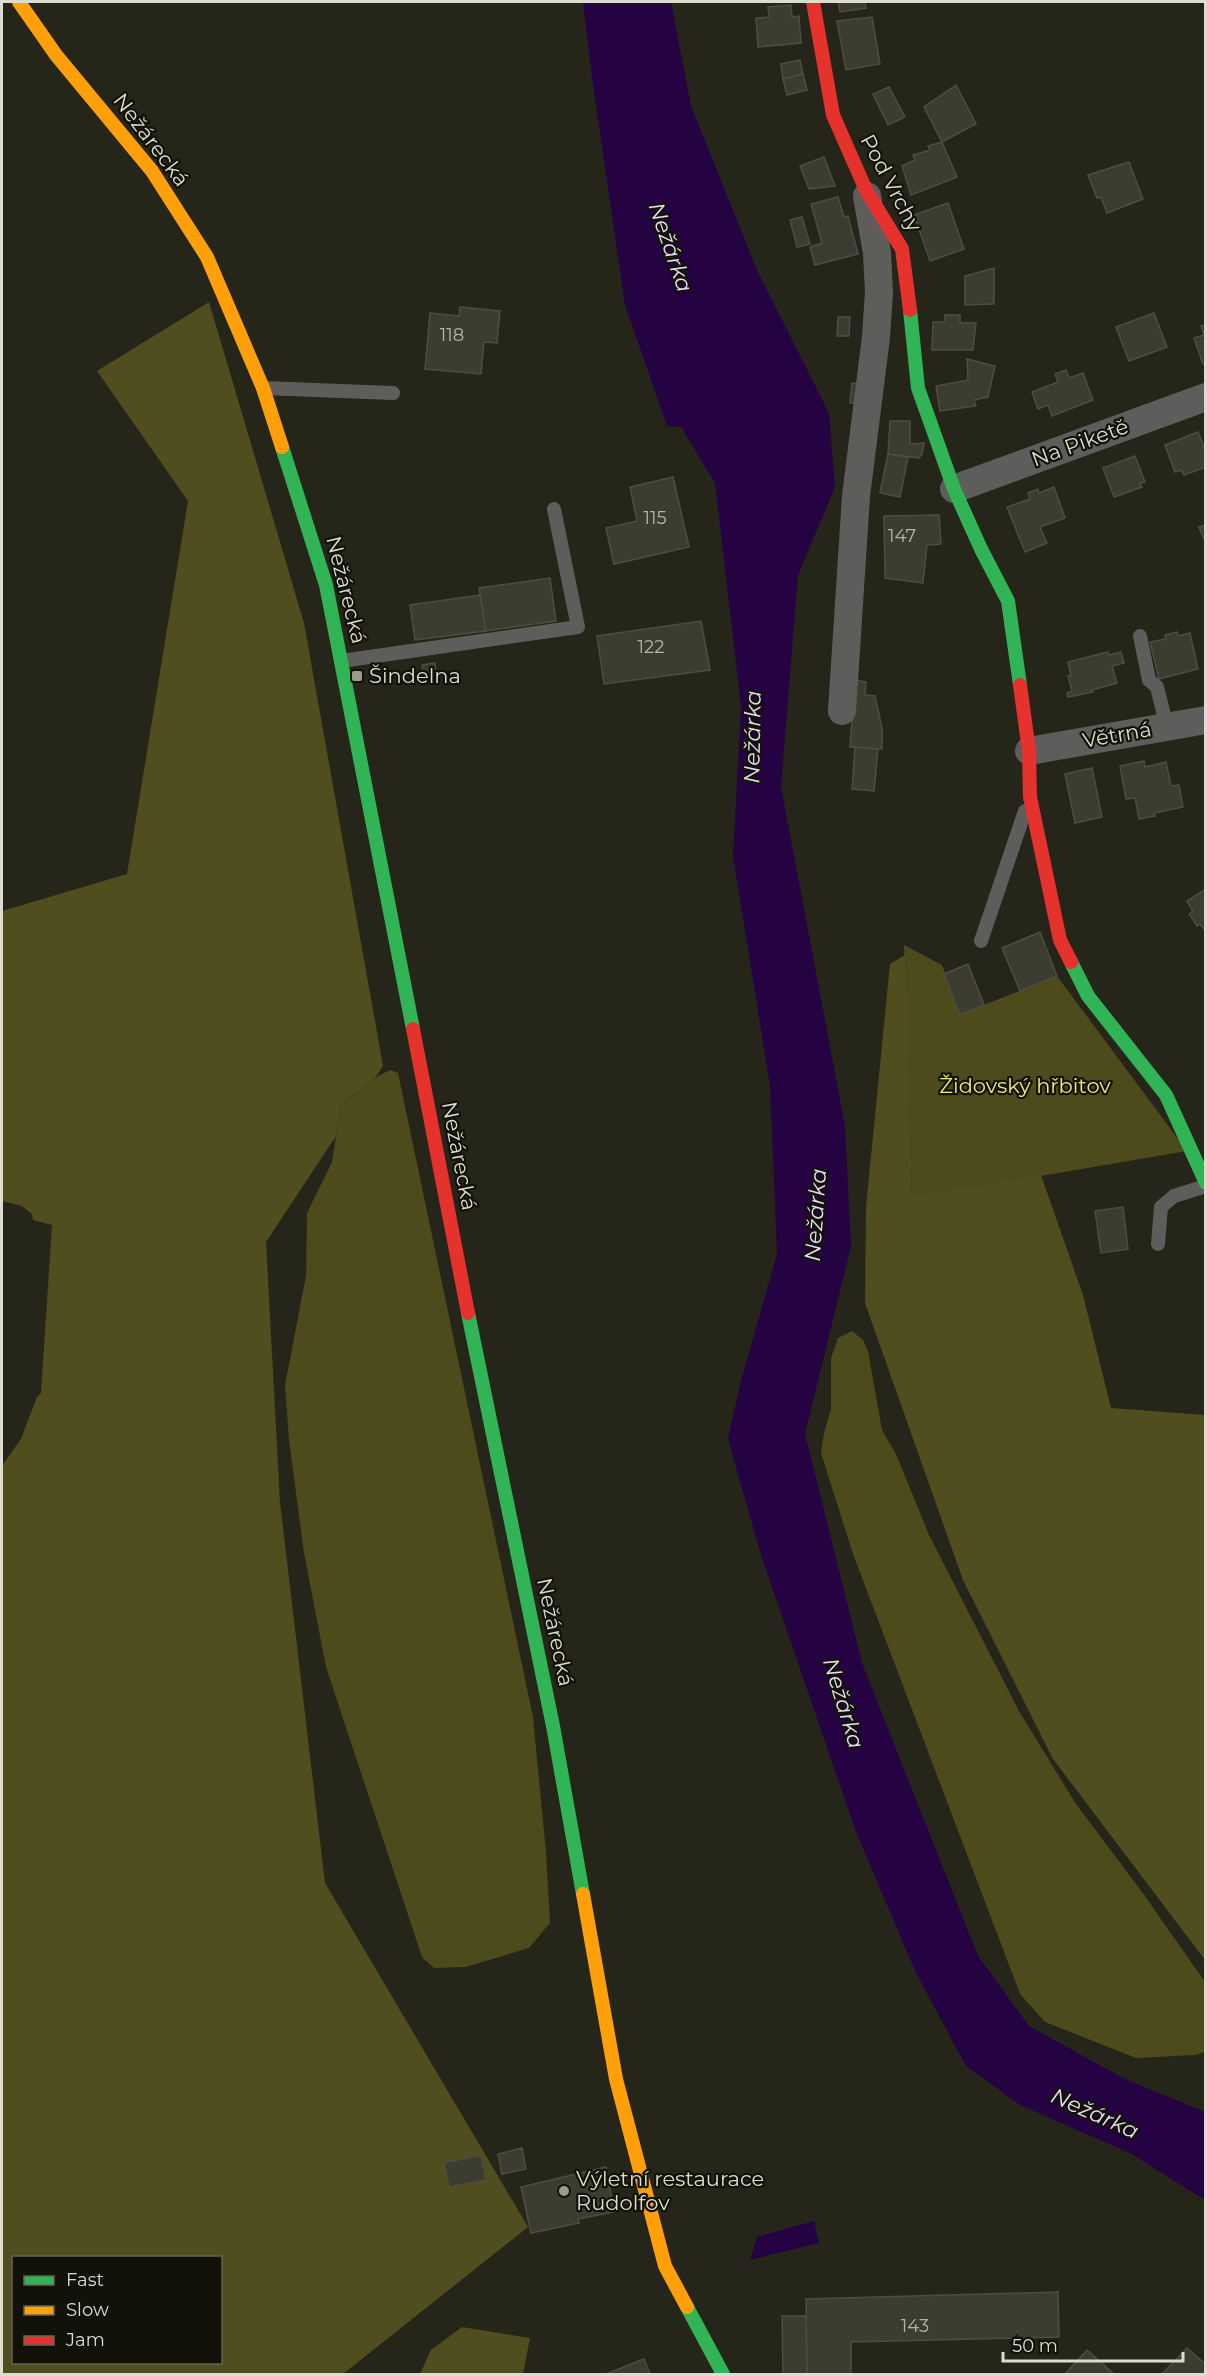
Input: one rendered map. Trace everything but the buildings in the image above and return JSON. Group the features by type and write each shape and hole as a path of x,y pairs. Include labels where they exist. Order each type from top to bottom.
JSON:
{"street":[{"name":"Nežárecká","path":"20,2 56,55 152,171 207,257 263,388 326,585 481,1378 553,1726 616,2079 665,2266 723,2374"},
{"name":"Pod Vrchy","path":"813,2 833,115 866,190 902,249 918,388 954,489 1008,601 1029,751 1030,797 1059,940 1088,996 1166,1095 1206,1185"},
{"path":"842,711 856,496 876,337 879,292 877,253 866,190"},
{"name":"Na Piketě","path":"954,489 1206,397"},
{"name":"Větrná","path":"1029,751 1206,720"}],"lane":[{"path":"263,388 393,393"},
{"path":"341,661 578,627 554,509"},
{"path":"1140,636 1149,680 1157,687 1167,727"},
{"path":"981,941 1030,797"},
{"path":"1158,1244 1161,1208 1174,1196 1206,1185"}],"green space":[{"name":"Židovský hřbitov","path":"904,945 942,965 961,1014 1057,976 1187,1151 912,1198"},
{"path":"390,1070 398,1073 533,1717 546,1852 550,1923 529,1948 466,1967 434,1968 422,1957 326,1667 304,1553 289,1440 285,1385 306,1276 307,1213 332,1162 341,1105 378,1076"},
{"path":"852,1331 863,1340 868,1351 882,1430 896,1454 929,1535 1019,1711 1076,1804 1142,1892 1205,1982 1205,2052 1195,2055 1136,2058 1045,2022 1020,1994 853,1554 821,1453 831,1409 831,1358 838,1338"}],"shaded area":[{"path":"209,302 304,623 383,1066 375,1078 341,1105 336,1136 266,1242 280,1502 325,1883 528,2227 343,2374 2,2374 2,1466 21,1439 37,1397 41,1393 52,1225 33,1220 32,1214 22,1206 2,1201 2,911 127,874 188,501 97,371"},
{"path":"905,955 912,1197 1041,1175 1083,1295 1111,1408 1205,1415 1205,1960 1053,1759 963,1580 865,1303 866,1207 890,964"},
{"path":"462,2327 530,2338 523,2374 420,2374 431,2350"}],"water":[{"name":"Nežárka","path":"583,2 671,2 691,106 757,270 829,413 835,487 798,575 781,787 845,1126 851,1246 805,1434 862,1663 978,1956 1029,2026 1123,2078 1205,2112 1205,2200 1130,2153 1020,2105 966,2066 916,1973 856,1832 761,1555 728,1439 740,1384 777,1254 770,1086 733,856 741,706 715,483 681,427 667,426 625,305"},
{"path":"814,2221 819,2243 750,2260 757,2237"}],"traffic: fast":[{"path":"910,310 918,388 954,489 1008,601 1020,685"},
{"path":"282,447 326,585 413,1029"},
{"path":"1071,962 1088,996 1166,1095 1206,1183"},
{"path":"468,1313 553,1726 583,1894"},
{"path":"687,2307 723,2374"}],"traffic: slow":[{"path":"19,2 56,55 152,171 207,257 263,388 282,447"},
{"path":"583,1894 616,2079 665,2266 687,2307"}],"traffic: jam":[{"path":"813,2 833,115 866,190 902,249 910,310"},
{"path":"1020,685 1029,751 1030,797 1060,940 1071,962"},
{"path":"413,1029 468,1313"}],"place":[{"name":"Šindelna","path":"357,676"},
{"name":"Výletní restaurace Rudolfov","path":"564,2191"}]}
